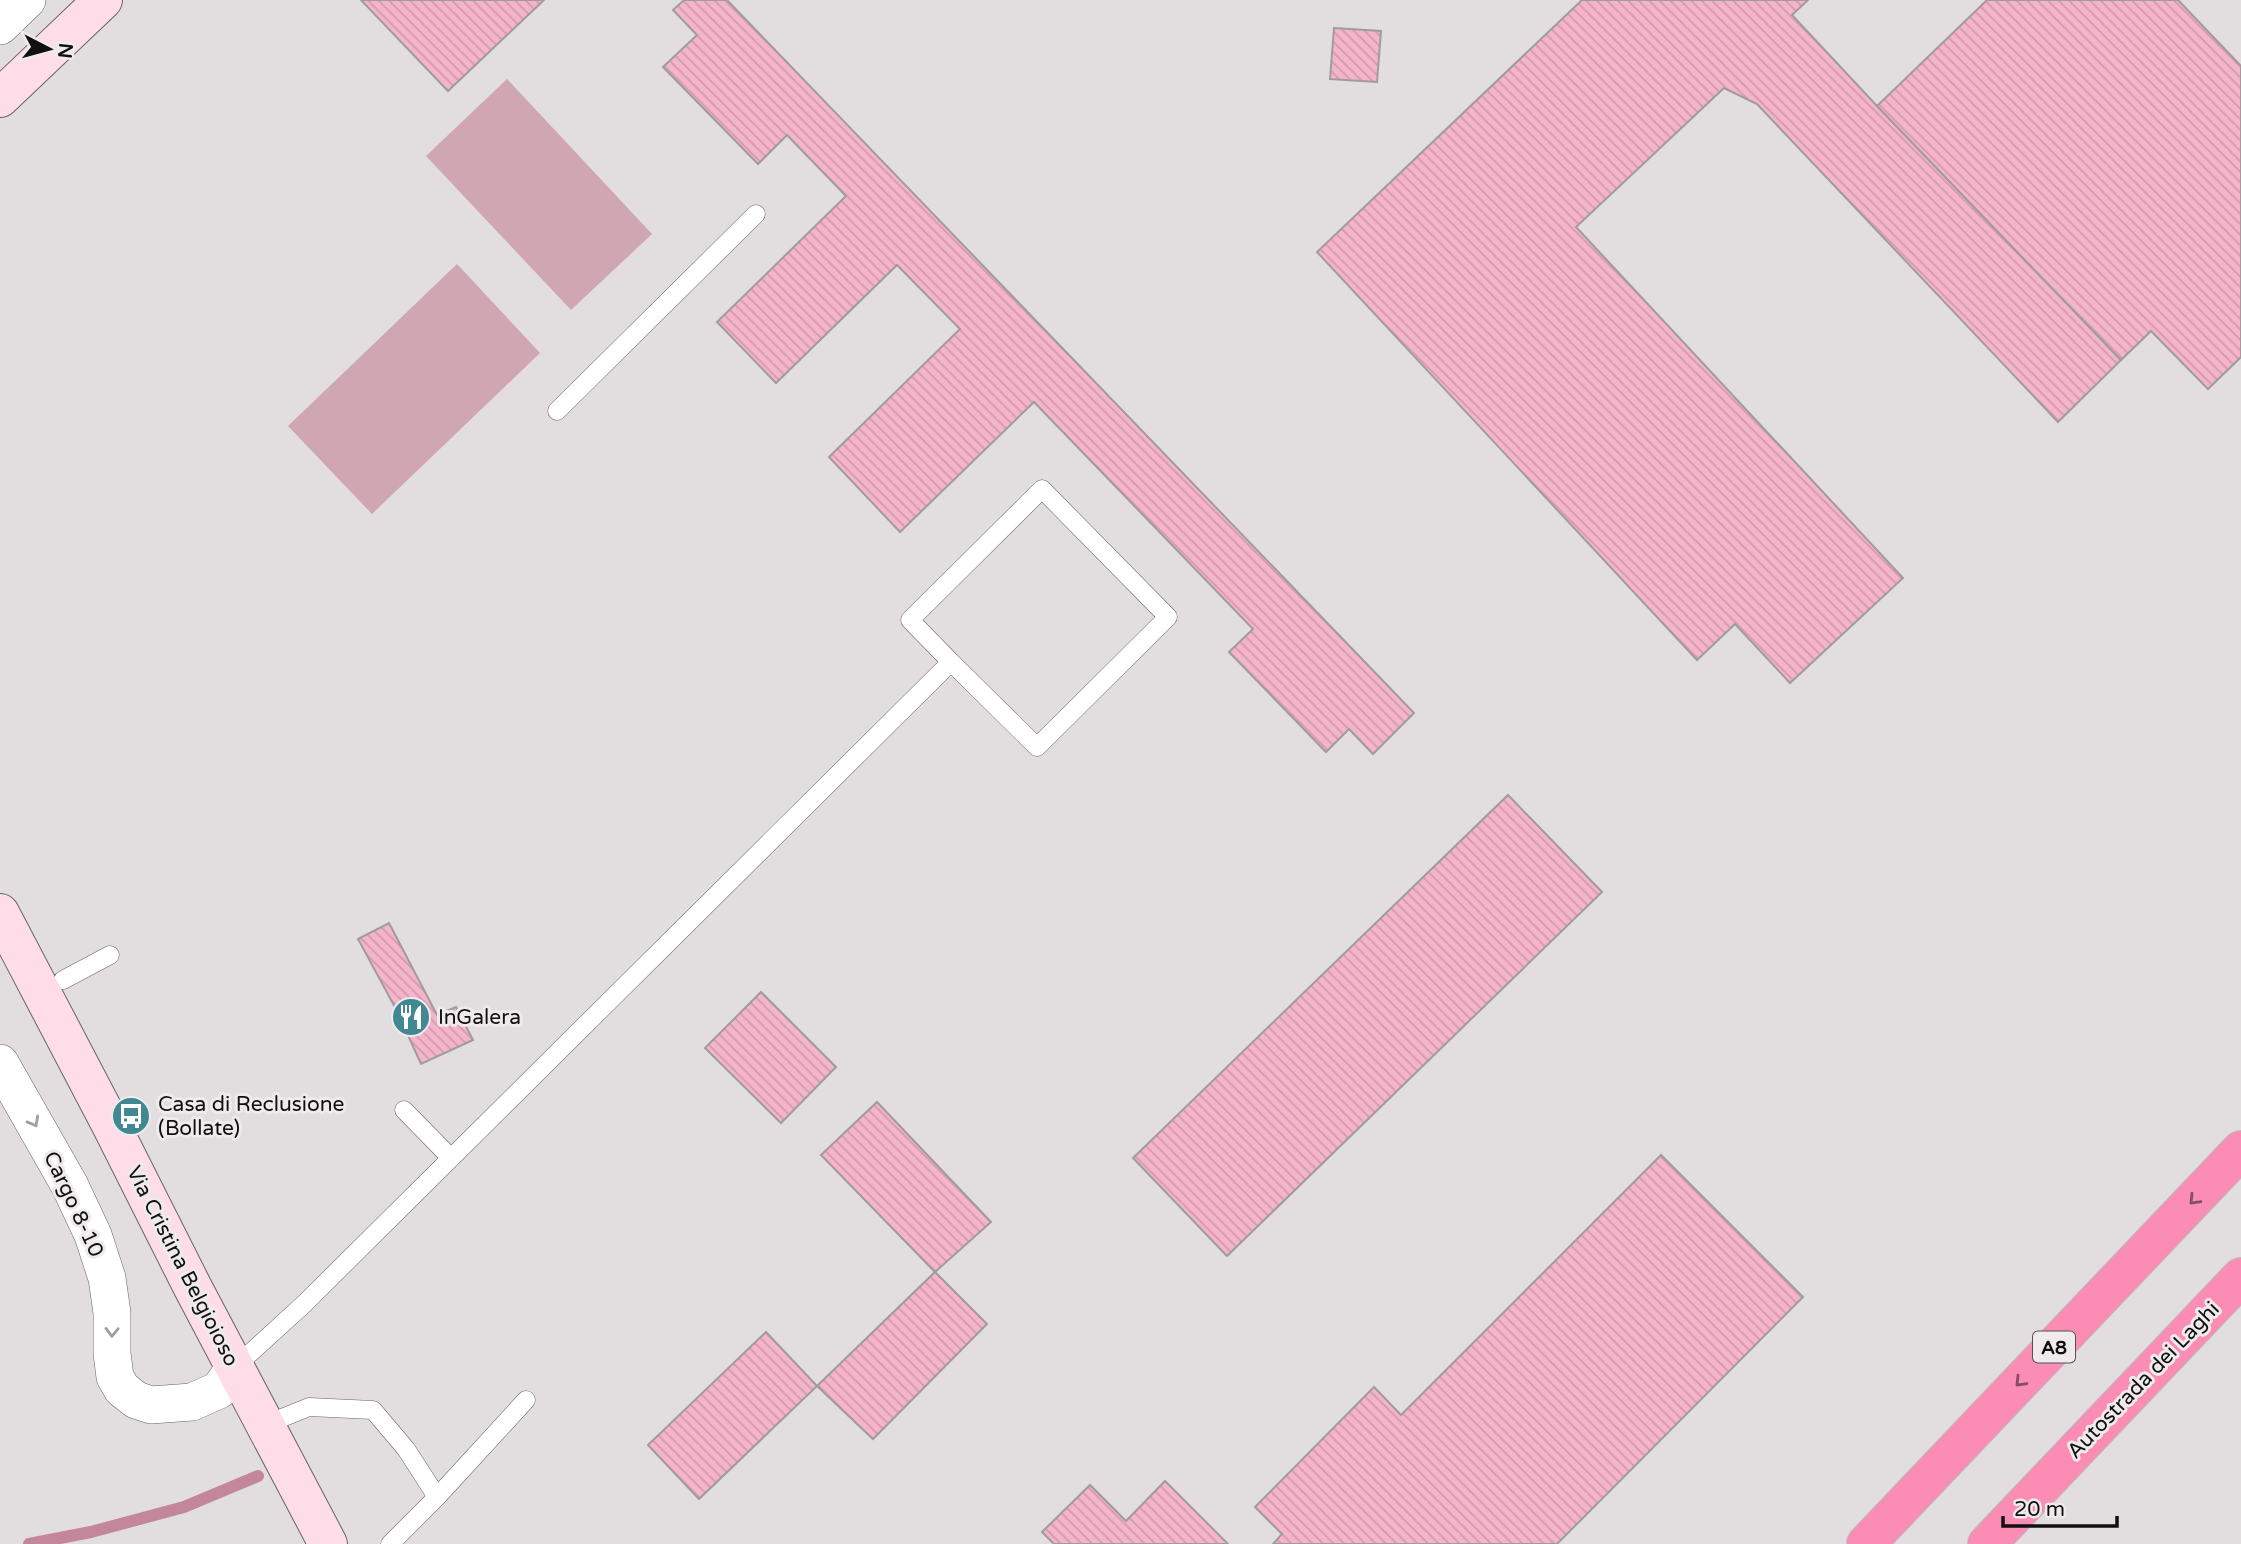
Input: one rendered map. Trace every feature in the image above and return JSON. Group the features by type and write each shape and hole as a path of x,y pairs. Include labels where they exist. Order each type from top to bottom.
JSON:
{"highway":[{"name":"A8","path":"1866,1544 2241,1150"},
{"name":"Autostrada dei Laghi","path":"1987,1544 2241,1277"}],"street":[{"path":"0,26 27,0"},
{"path":"0,97 103,0"},
{"name":"Via Cristina Belgioioso","path":"0,913 328,1544"},
{"name":"Cargo 8-10","path":"0,1063 70,1186 93,1235 107,1278 113,1312 112,1353 115,1377 122,1389 136,1400 151,1405 191,1402 219,1390 235,1367"}],"lane":[{"path":"557,411 756,214"},
{"path":"1042,489 1168,617 1037,747 951,662 910,620 1042,489"},
{"path":"235,1367 304,1304 951,662"},
{"path":"63,980 110,955"},
{"path":"404,1110 451,1158"},
{"path":"390,1544 526,1400"},
{"path":"267,1424 309,1408 373,1410 406,1449 437,1497"}],"shaded area":[{"path":"507,79 652,234 571,310 426,156"},
{"path":"457,264 540,353 372,514 288,426"}],"building":[{"path":"361,0 544,0 448,91"},
{"path":"684,0 727,0 1414,713 1373,754 1349,729 1326,752 1229,652 1253,629 1034,402 900,532 829,457 960,329 897,265 776,383 717,322 846,196 787,135 758,164 663,67 697,35 673,10"},
{"path":"1582,0 1808,0 1792,15 2121,360 2058,422 1757,104 1724,88 1576,227 1903,578 1790,683 1735,624 1697,660 1317,252"},
{"path":"1987,0 2178,0 2241,66 2241,357 2208,389 2151,331 2121,360 1877,106"},
{"path":"1334,28 1381,31 1377,82 1330,79"},
{"path":"1508,795 1602,892 1227,1256 1133,1158"},
{"path":"389,923 437,1015 456,1007 473,1040 421,1064 397,1011 358,939"},
{"path":"761,992 836,1067 781,1123 705,1048"},
{"path":"877,1102 991,1222 935,1272 821,1155"},
{"path":"1661,1155 1803,1297 1557,1544 1273,1544 1282,1534 1255,1507 1374,1387 1401,1415"},
{"path":"935,1272 987,1324 873,1439 817,1386"},
{"path":"766,1332 817,1386 699,1499 648,1445"},
{"path":"1165,1481 1228,1544 1054,1544 1042,1532 1090,1485 1126,1521"}],"waterway":[{"path":"29,1544 91,1532 184,1507 258,1476"}],"place":[{"name":"InGalera","path":"411,1017"},
{"name":"Casa di Reclusione (Bollate)","path":"131,1116"}]}
